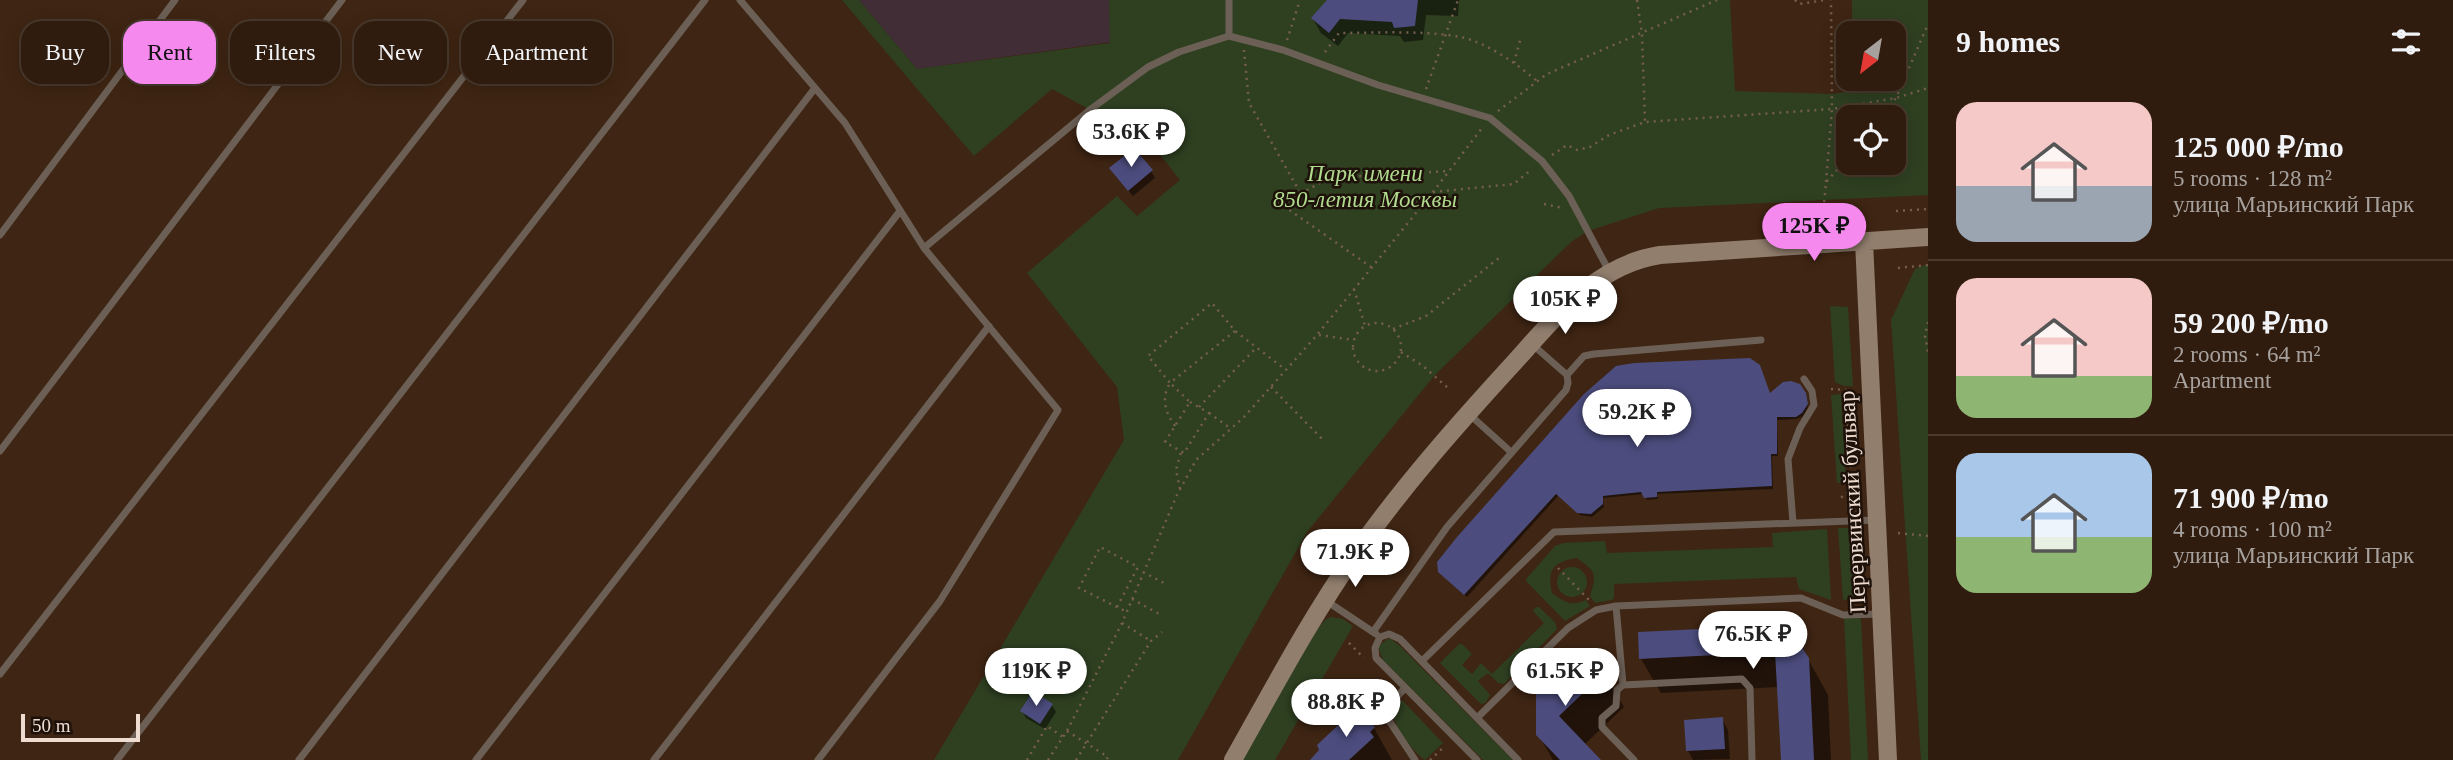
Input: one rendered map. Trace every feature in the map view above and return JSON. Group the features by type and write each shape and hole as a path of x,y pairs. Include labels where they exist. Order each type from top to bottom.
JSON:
{"main road":[{"path":"1234,760 1325,600 1393,504 1468,413 1532,343 1571,302 1609,271 1629,262 1660,254 1928,237"},
{"name":"Перервинский бульвар","path":"1864,241 1888,760"}],"lane":[{"path":"0,235 175,0"},
{"path":"0,451 342,0"},
{"path":"0,674 523,0"},
{"path":"117,760 705,0"},
{"path":"740,0 845,123 924,248 1058,410 940,601 818,760"},
{"path":"1229,0 1229,36"},
{"path":"924,248 1091,109 1148,67 1179,52 1229,36 1283,50 1378,85 1490,118 1542,161 1569,196 1609,271"},
{"path":"299,760 815,88"},
{"path":"476,760 900,211"},
{"path":"654,760 989,326"},
{"path":"1567,375 1584,356 1594,354 1761,340"},
{"path":"1373,632 1447,527 1566,390 1567,375 1532,343"},
{"path":"1793,523 1788,459 1800,428 1814,405 1809,383 1804,379"},
{"path":"1468,413 1511,452"},
{"path":"1422,661 1555,532 1877,520"},
{"path":"1477,718 1568,628 1596,610 1616,606 1801,598 1843,615 1881,614"},
{"path":"1325,600 1380,637"},
{"path":"1616,606 1623,685"},
{"path":"1477,760 1376,659 1375,648 1380,637 1389,634 1400,639 1518,760"},
{"path":"1634,760 1602,727 1602,718 1616,706 1617,691 1623,685 1742,679 1750,688 1752,760"},
{"path":"1405,688 1392,702 1388,719 1415,760"}],"path":[{"path":"1283,50 1300,0"},
{"path":"1423,98 1458,0"},
{"path":"1637,0 1642,34 1645,122"},
{"path":"1048,760 1063,737 1122,623 1180,489 1196,460 1244,418 1317,335 1490,118 1547,74 1717,0"},
{"path":"1795,0 1799,4 1825,0"},
{"path":"1822,216 1832,109 1831,0"},
{"path":"1890,105 1928,24"},
{"path":"1316,62 1339,33 1445,34 1472,40 1514,63 1537,81"},
{"path":"1514,63 1521,37"},
{"path":"1243,40 1249,103 1301,194"},
{"path":"1433,192 1514,184 1567,145 1577,150 1590,147 1609,135 1645,122 1832,109 1928,88"},
{"path":"1371,267 1280,203 1329,178 1449,171"},
{"path":"1825,182 1836,171"},
{"path":"1544,204 1577,211"},
{"path":"1896,211 1928,209"},
{"path":"1393,329 1426,316 1499,258"},
{"path":"1898,268 1928,265"},
{"path":"1354,288 1364,326"},
{"path":"1230,428 1190,401 1170,383 1148,356 1212,303 1235,331 1286,370"},
{"path":"1928,322 1925,336 1928,352"},
{"path":"1379,323 1393,329 1401,342 1401,352 1395,364 1389,369 1374,372 1360,365 1353,352 1353,340 1359,331 1364,326 1379,323"},
{"path":"1175,426 1165,408 1164,397 1170,383 1235,331"},
{"path":"1317,335 1353,340"},
{"path":"1199,407 1257,347"},
{"path":"1401,352 1423,366 1448,388"},
{"path":"1271,387 1325,442"},
{"path":"1830,389 1846,390 1847,403 1852,489 1838,500"},
{"path":"1190,401 1165,442 1184,453 1209,413"},
{"path":"1180,489 1176,470 1181,452"},
{"path":"1898,533 1928,536"},
{"path":"1127,612 1079,588 1100,547 1164,583"},
{"path":"1117,607 1138,566"},
{"path":"1558,568 1587,596 1596,610"},
{"path":"1132,598 1161,615"},
{"path":"1122,623 1151,640"},
{"path":"1076,760 1151,640 1162,632"},
{"path":"1027,760 1047,726 1063,737"},
{"path":"1066,731 1108,757 1106,760"}],"shaded area":[{"path":"859,0 1109,0 1111,42 917,69"}],"green space":[{"name":"Парк имени 850-летия Москвы","path":"842,0 859,0 917,69 1110,43 1109,0 1730,0 1735,91 1832,94 1853,91 1906,91 1906,21 1852,21 1852,0 1928,0 1928,195 1659,208 1588,231 1571,242 1434,376 1307,532 1178,760 934,760 1124,440 1117,387 1027,273 1117,196 1137,216 1180,180 1151,143 1052,89 974,156"},
{"path":"1928,264 1928,760 1921,760 1891,320 1915,269"},
{"path":"1830,306 1848,307 1853,386 1835,382"},
{"path":"1841,394 1846,483 1837,483 1831,395"},
{"path":"1838,528 1855,530 1859,588 1854,598 1843,600"},
{"path":"1827,529 1831,600 1799,589 1796,577 1614,584 1612,600 1595,603 1590,596 1593,574 1577,558 1562,562 1551,572 1552,593 1568,602 1586,600 1590,606 1565,621 1526,581 1555,546 1563,543 1605,541 1607,553 1773,547 1772,533"},
{"path":"1572,567 1583,571 1587,582 1583,593 1572,597 1561,593 1557,582 1561,571"},
{"path":"1536,607 1555,622 1557,629 1504,684 1498,683 1488,673 1478,681 1490,695 1485,703 1481,704 1440,663 1462,644 1472,654 1462,665 1472,674 1481,663 1492,674 1544,623 1533,611"},
{"path":"1853,615 1861,619 1868,760 1851,760 1844,617"},
{"path":"1331,617 1343,619 1353,626 1275,760 1241,760 1317,629"},
{"path":"1387,639 1400,646 1513,760 1483,760 1383,660 1378,647"},
{"path":"1402,700 1443,743 1425,760 1409,744 1395,721 1394,708"}],"building":[{"path":"1327,0 1418,0 1415,26 1394,28 1392,22 1340,19 1329,33 1311,18"},
{"path":"1134,148 1153,170 1128,191 1109,168"},
{"path":"1750,358 1760,365 1770,393 1783,382 1791,381 1800,384 1806,393 1808,404 1796,417 1777,417 1777,454 1771,454 1772,486 1657,492 1657,497 1644,498 1641,492 1603,496 1603,504 1591,514 1577,513 1556,494 1464,595 1438,572 1437,562 1457,537 1584,394 1616,366"},
{"path":"1786,625 1809,658 1814,760 1781,760 1775,652 1639,659 1638,632"},
{"path":"1582,649 1605,672 1559,716 1601,760 1560,760 1536,735 1536,693"},
{"path":"1033,691 1053,704 1040,724 1020,711"},
{"path":"1360,712 1375,727 1370,732 1374,737 1349,760 1310,760 1319,750 1317,745 1351,713 1355,717"},
{"path":"1723,717 1725,749 1686,751 1684,720"}]}
